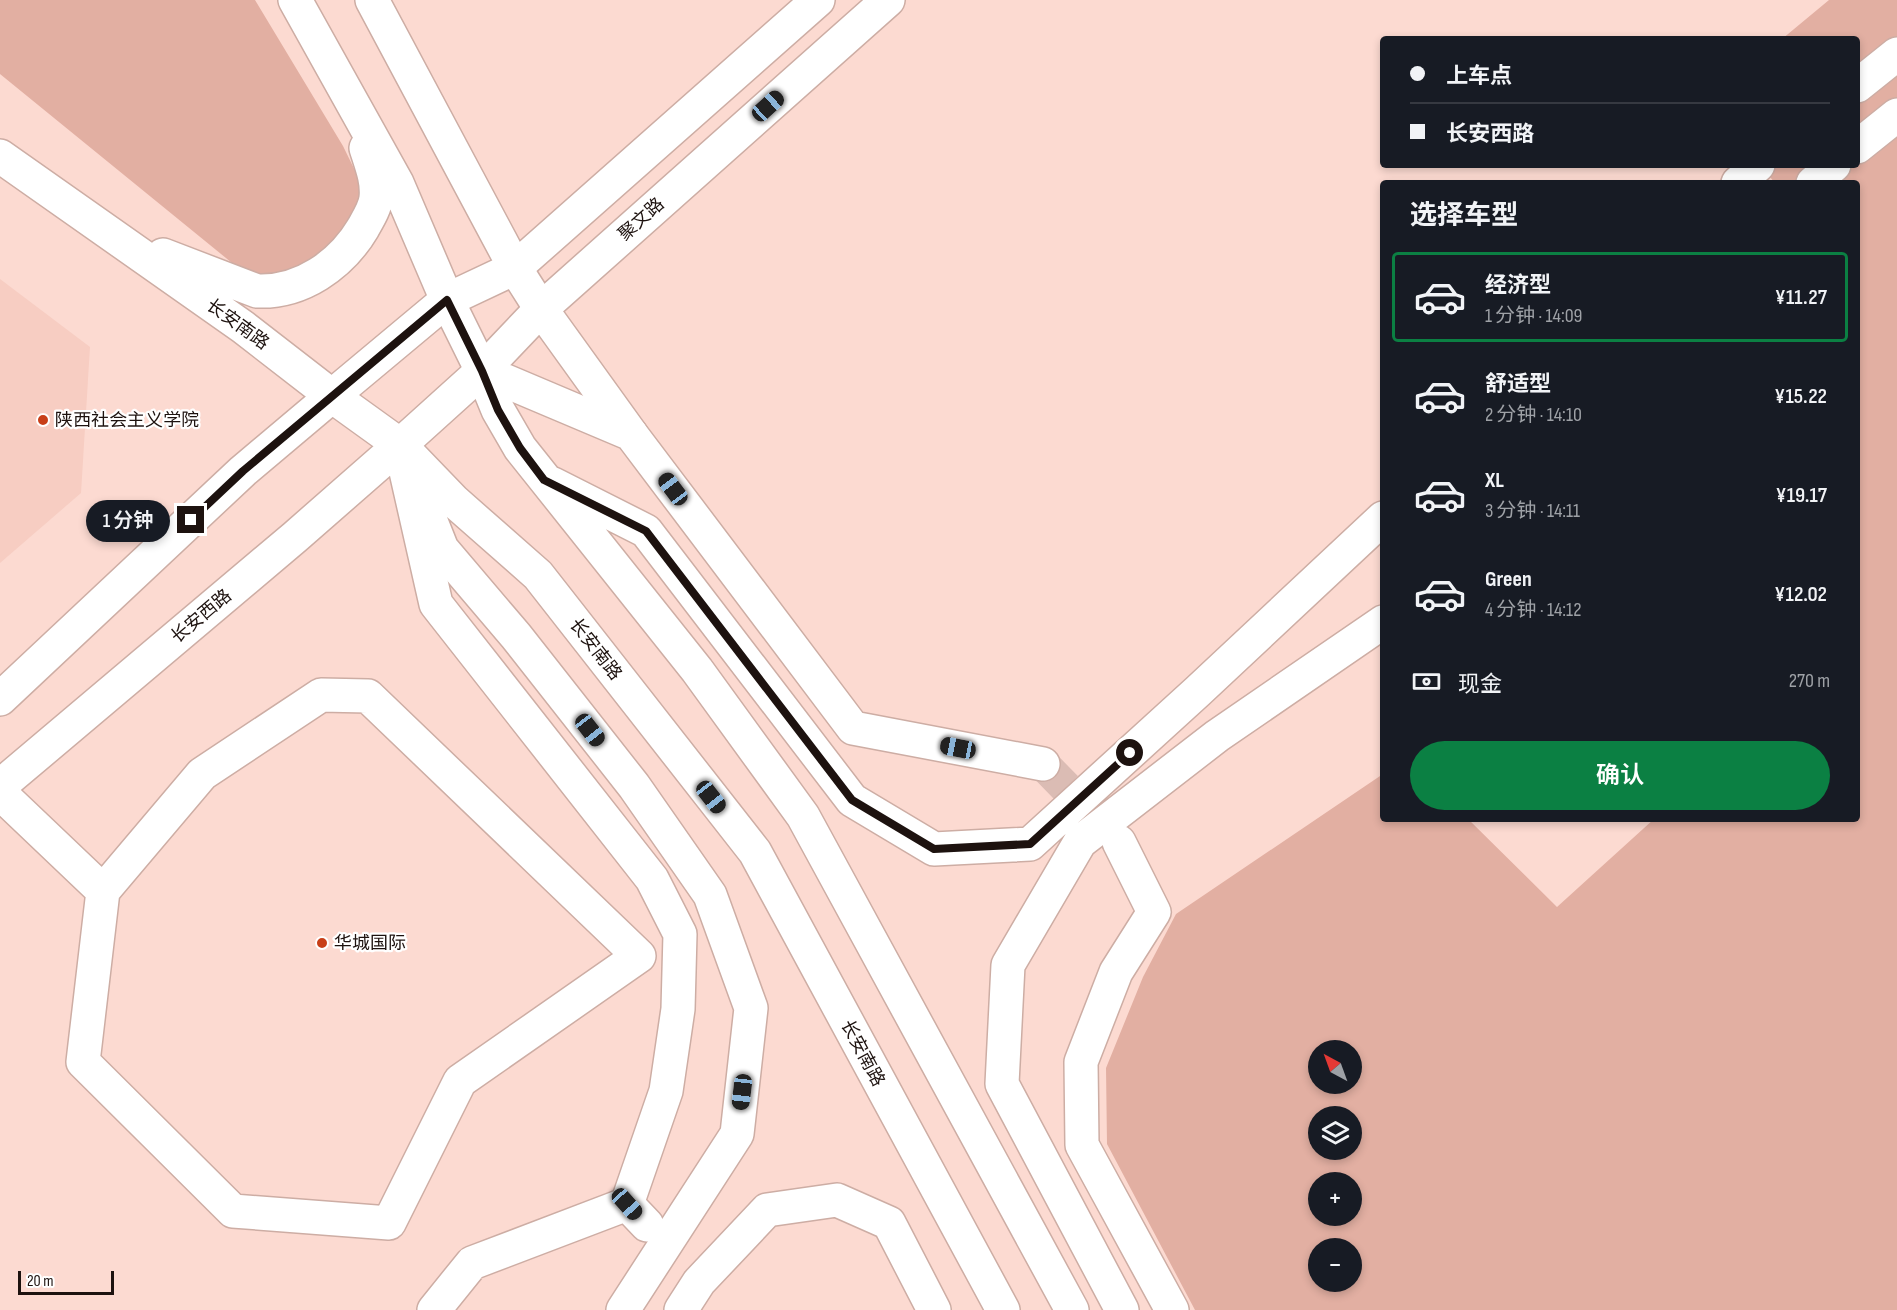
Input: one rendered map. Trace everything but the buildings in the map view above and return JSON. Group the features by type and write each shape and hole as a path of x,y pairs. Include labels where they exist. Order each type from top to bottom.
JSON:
{"main road":[{"path":"295,0 397,183 447,300 482,371 498,410 514,439 544,480 697,670 803,816 1072,1310"},
{"path":"372,0 515,267 541,309 631,434 853,728 1043,764"},
{"path":"0,699 243,471 447,300 515,267 818,0"},
{"name":"聚文路","path":"400,445 482,371 541,309 888,0"},
{"path":"1860,84 1897,54"},
{"path":"114,236 257,291 271,292 288,289 306,282 343,254 369,219 376,199 375,177 350,99"},
{"path":"1860,145 1897,115"},
{"name":"长安南路","path":"0,156 243,327 400,445 454,501 538,575 754,852 1003,1310"},
{"path":"1741,180 1755,168"},
{"path":"1816,180 1830,168"},
{"path":"482,371 631,434"},
{"path":"400,445 436,604 652,879 680,934 678,1009 666,1091 637,1214 472,1263 434,1310"},
{"path":"400,445 442,549 516,636 634,786 710,895 751,1008 737,1134 623,1310"},
{"name":"长安西路","path":"0,786 295,537 400,445"},
{"path":"544,480 646,531 852,800 934,849 1030,844 1380,521"},
{"path":"1122,1310 1002,1084 1008,965 1080,842 1216,736 1380,624"},
{"path":"321,695 368,696 639,956 460,1081 389,1223 233,1211 83,1062 104,891 202,774 321,695"},
{"path":"0,793 104,891"},
{"path":"1119,842 1154,912 1116,972 1082,1062 1082,1145 1172,1310"},
{"path":"681,1310 699,1282 767,1210 837,1200 889,1223 934,1310"}],"shaded area":[{"path":"0,0 255,0 343,146 364,189 347,232 297,273 262,275 237,267 0,74"},
{"path":"1829,0 1897,0 1897,1310 1195,1310 1107,1144 1106,1068 1143,977 1176,914 1380,776 1380,822 1471,822 1557,907 1651,822 1860,822 1860,180 1772,180 1762,168 1860,168 1860,36 1786,36"},
{"name":"陕西社会主义学院","path":"0,279 90,347 81,493 0,563"}],"tunnel":[{"path":"1043,764 1119,842"}],"place":[{"name":"陕西社会主义学院","path":"43,420"},
{"name":"华城国际","path":"322,943"}],"route":[{"path":"191,520 243,471 447,300 482,371 498,410 520,448 544,480 646,531 852,800 934,849 1030,844 1130,753"}]}
